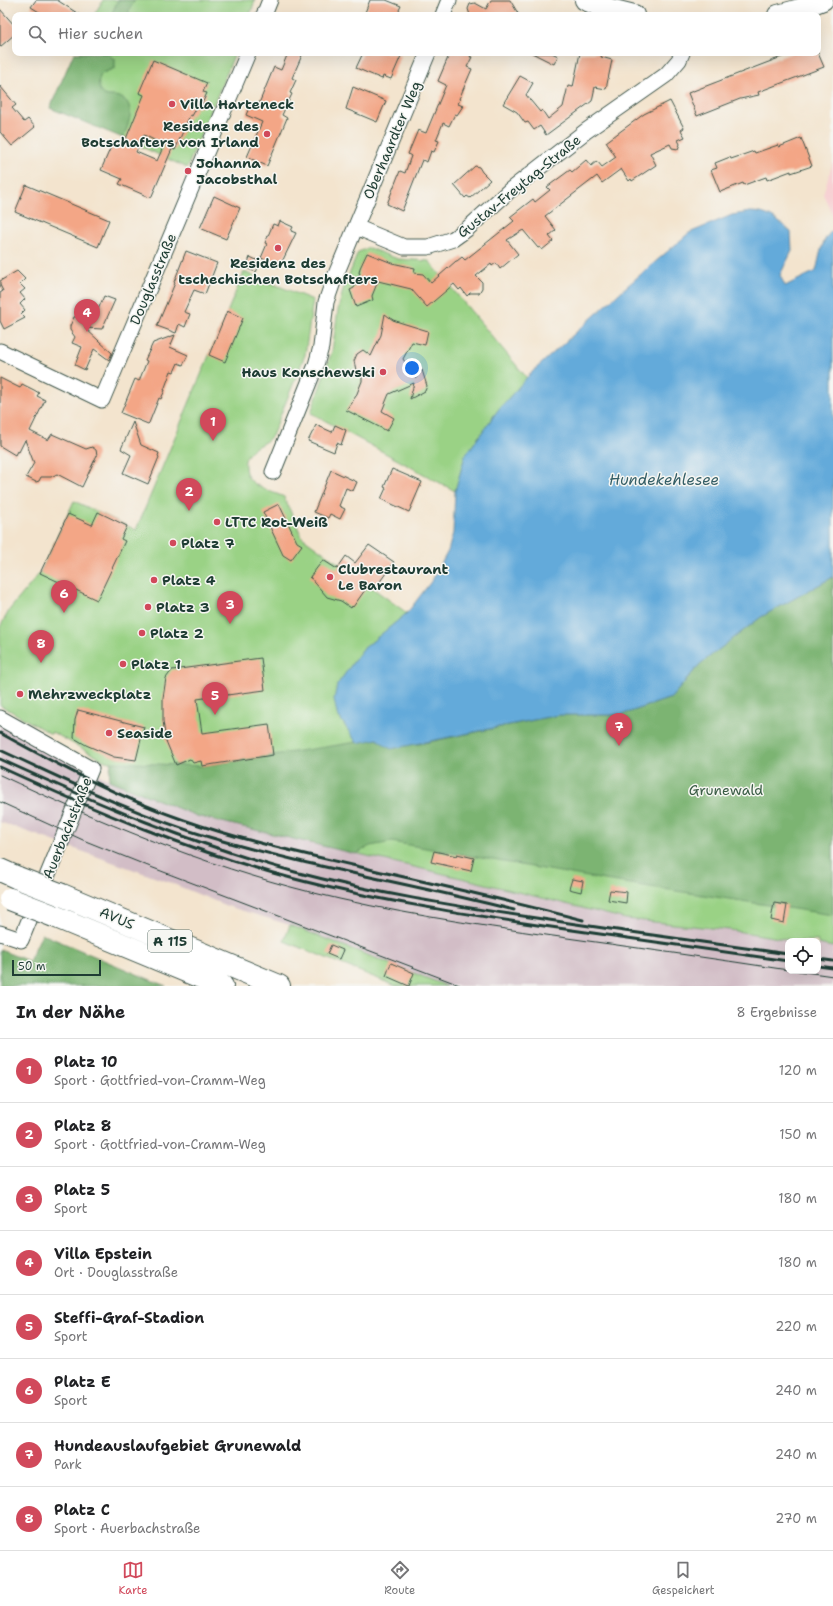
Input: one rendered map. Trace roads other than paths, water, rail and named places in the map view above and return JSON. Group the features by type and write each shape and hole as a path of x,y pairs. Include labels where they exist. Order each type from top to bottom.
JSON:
{"highway":[{"name":"AVUS","path":"9,874 279,986"},
{"name":"AVUS","path":"5,897 222,986"}],"main road":[{"path":"585,0 602,7 622,12"},
{"path":"787,12 824,0"}],"street":[{"path":"265,12 270,0"},
{"path":"444,12 449,0"},
{"name":"Douglasstraße","path":"0,351 102,400 247,56"},
{"name":"Oberhaardter Weg","path":"273,472 316,365 321,347 326,302 427,56"},
{"name":"Gustav-Freytag-Straße","path":"356,226 404,247 428,247 453,239 467,229 509,191 574,140 666,75 681,56"},
{"name":"Auerbachstraße","path":"0,718 91,769 21,940 0,933"}],"water":[{"name":"Hundekehlesee","path":"750,212 768,215 777,220 791,232 792,251 780,275 785,286 816,271 823,243 833,230 833,577 761,617 700,664 671,698 621,715 558,715 391,749 377,739 357,743 337,714 334,699 337,685 362,650 407,613 433,579 448,551 453,533 455,491 465,456 498,410 531,373 626,287 689,233 732,215"}],"tram line":[{"path":"0,775 114,826 191,856 310,892 400,912 461,922 785,970"},
{"path":"0,802 83,840 148,866 462,986"},
{"path":"819,974 833,976"}],"railway":[{"path":"0,733 113,792 207,828 278,848 505,900 583,920"},
{"path":"0,750 129,808 209,837 247,848 514,910"},
{"path":"0,759 108,807 182,836 257,861 325,880 385,893 475,909 785,954"},
{"path":"0,767 71,799 179,842 253,867 322,886 480,916 785,961"},
{"path":"821,959 833,961"},
{"path":"821,966 833,968"}],"place":[{"name":"Villa Harteneck","path":"172,104"},
{"name":"Residenz des Botschafters von Irland","path":"267,134"},
{"name":"Johanna Jacobsthal","path":"188,171"},
{"name":"Residenz des tschechischen Botschafters","path":"278,248"},
{"name":"Villa Epstein","path":"87,332"},
{"name":"Haus Konschewski","path":"383,372"},
{"name":"Platz 10","path":"213,441"},
{"name":"Platz 8","path":"189,511"},
{"name":"LTTC Rot-Weiß","path":"217,522"},
{"name":"Platz 7","path":"173,543"},
{"name":"Clubrestaurant Le Baron","path":"330,577"},
{"name":"Platz 4","path":"154,580"},
{"name":"Platz 3","path":"148,607"},
{"name":"Platz E","path":"64,613"},
{"name":"Platz 5","path":"230,624"},
{"name":"Platz 2","path":"142,633"},
{"name":"Platz C","path":"41,663"},
{"name":"Platz 1","path":"123,664"},
{"name":"Mehrzweckplatz","path":"20,694"},
{"name":"Steffi-Graf-Stadion","path":"215,715"},
{"name":"Seaside","path":"109,733"},
{"name":"Hundeauslaufgebiet Grunewald","path":"619,746"}],"park label":[{"name":"Grunewald","path":"726,790"}]}
